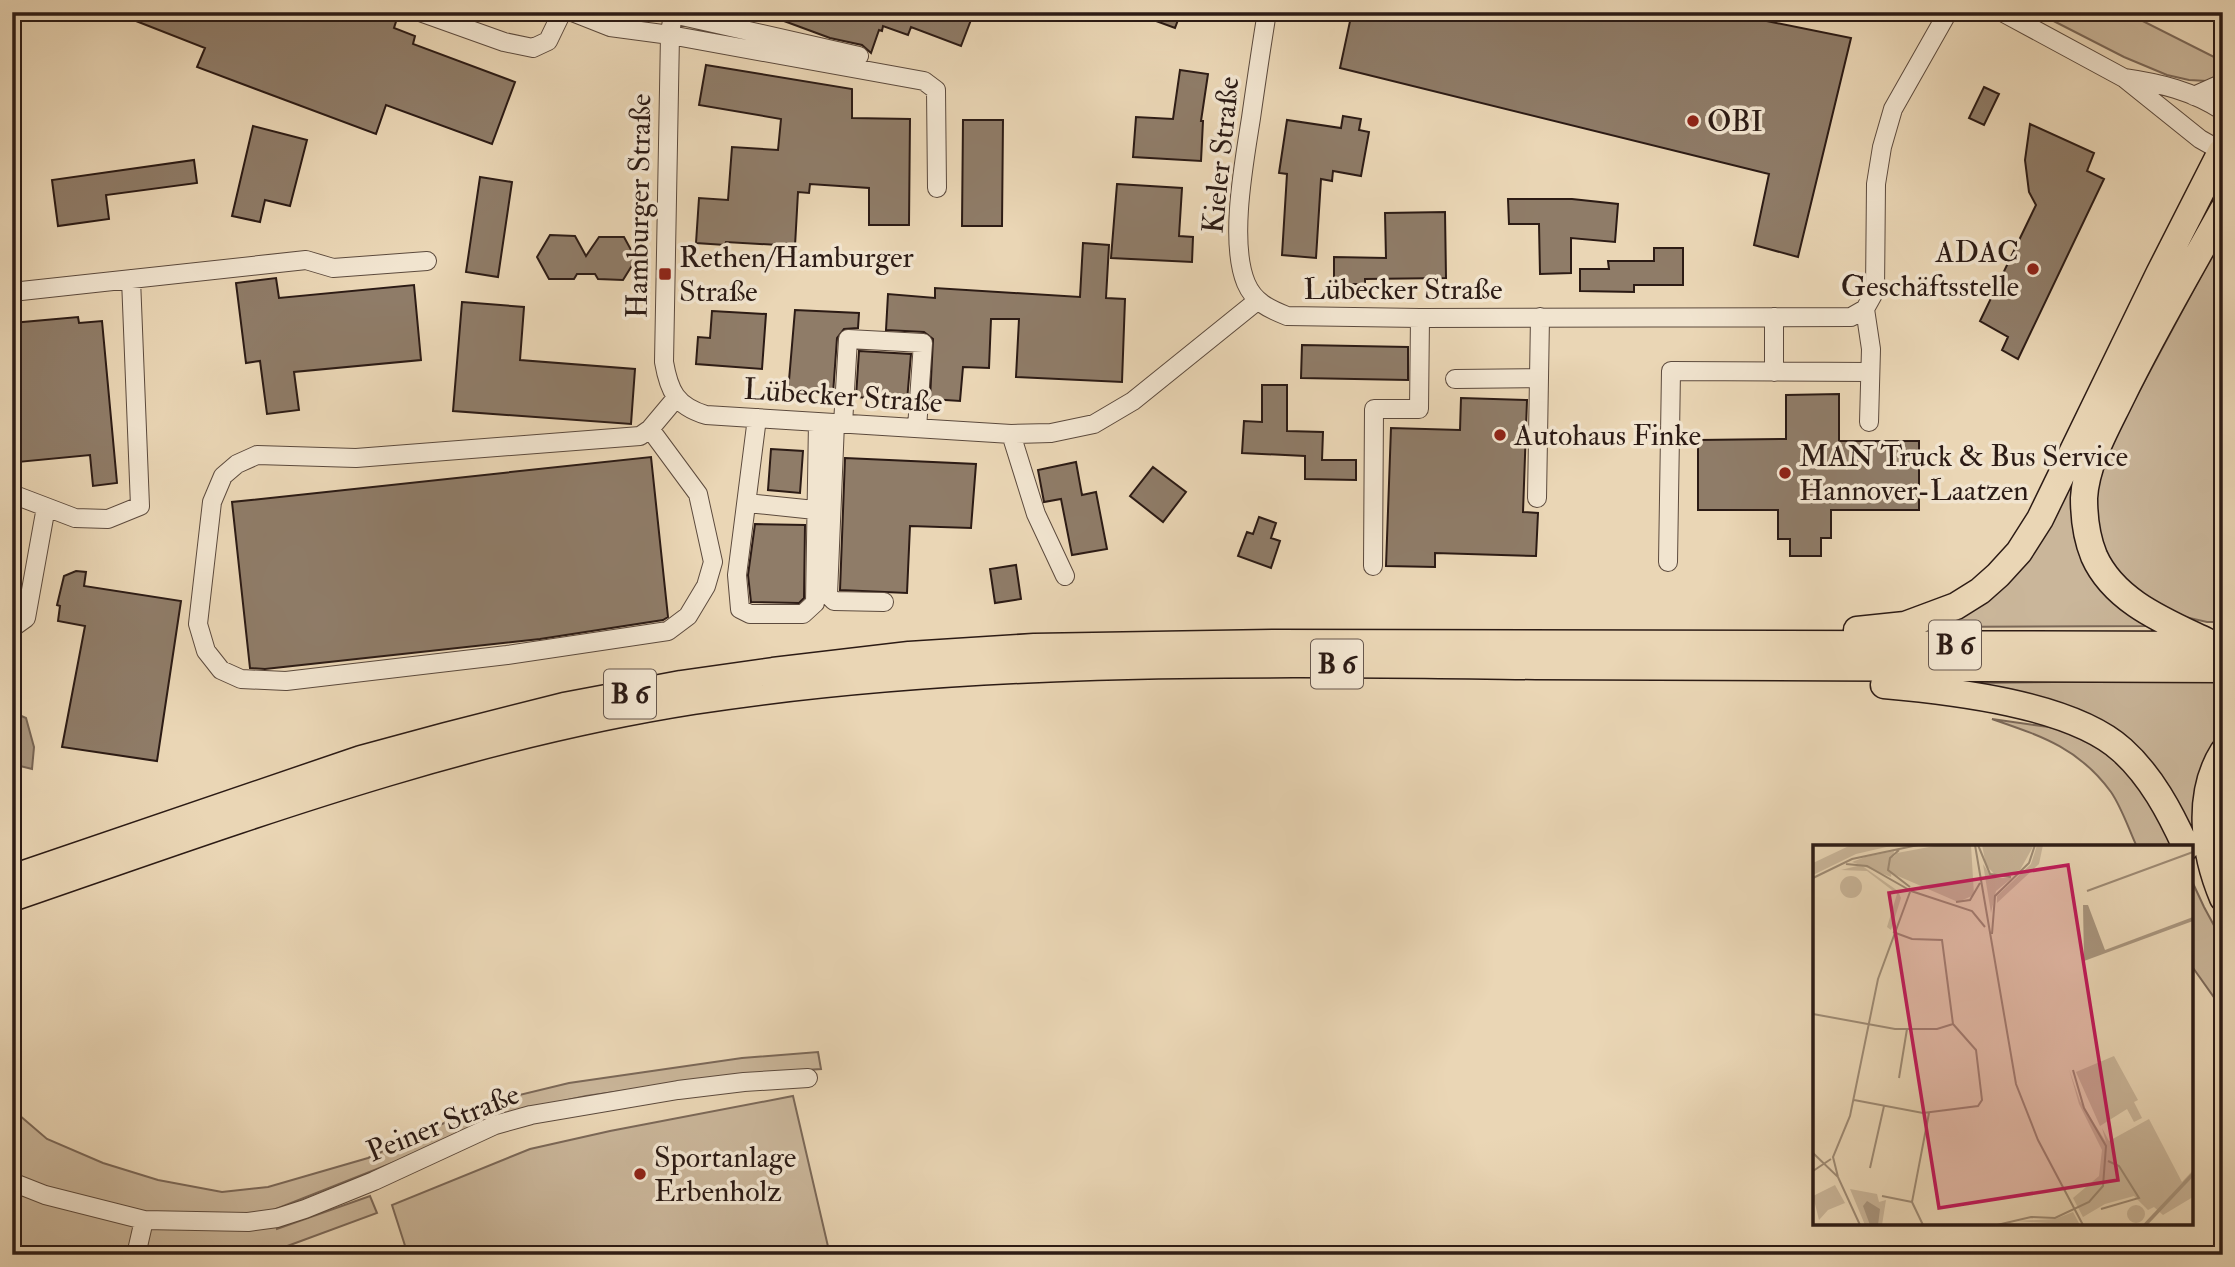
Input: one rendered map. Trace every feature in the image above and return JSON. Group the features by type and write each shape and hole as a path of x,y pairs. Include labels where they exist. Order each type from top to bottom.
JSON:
{"highway":[{"path":"1697,645 1734,632 1859,630 1905,625 1955,606 1980,591 1998,575 2019,552 2040,519 2159,274 2222,152"},
{"path":"2220,653 2142,609 2124,596 2109,580 2094,556 2086,527 2084,497 2091,464 2101,438 2136,367 2223,210"},
{"name":"B 6","path":"12,878 239,799 398,749 564,706 681,684 909,655 1034,647 1273,643 1697,645 2220,653"},
{"name":"B 6","path":"12,898 269,810 450,753 672,705 776,689 926,675 1052,668 1254,663 1840,670 2220,653"},
{"path":"1840,670 1866,684 1936,690 2014,704 2077,722 2100,733 2122,750 2144,774 2166,806 2185,845"},
{"path":"2223,752 2216,763 2207,790 2205,814 2210,855 2223,898"},
{"path":"2193,862 2223,912"}],"street":[{"path":"421,12 504,42 533,48 548,41 562,12"},
{"path":"572,12 610,27 670,35 924,81 936,90 937,188"},
{"name":"Kieler Straße","path":"1257,300 1247,283 1239,253 1241,186 1267,12"},
{"path":"1870,422 1871,349 1865,309 1875,291 1876,184 1882,147 1893,109 1948,12"},
{"path":"2002,12 2124,78 2190,131 2222,152"},
{"path":"673,13 859,55"},
{"name":"Hamburger Straße","path":"673,13 670,35 664,362 667,383 676,398"},
{"path":"2124,78 2163,84 2223,111"},
{"path":"2194,96 2223,83"},
{"path":"12,292 306,260 333,268 427,261"},
{"path":"12,494 75,518 108,519 140,506 131,279"},
{"name":"Lübecker Straße","path":"676,398 691,410 706,415 1011,434 1051,433 1094,424 1133,401 1257,300 1287,316 1420,318 1851,317 1865,309"},
{"path":"1536,498 1540,317"},
{"path":"1773,317 1774,372"},
{"path":"1373,566 1374,409 1419,409 1420,318"},
{"path":"757,418 737,575 740,609 750,614 803,614 815,603 815,510 848,339 923,343 917,428"},
{"path":"1668,562 1671,371 1870,372"},
{"path":"1455,379 1539,378"},
{"path":"650,429 698,494 713,562 706,586 688,616 668,631 507,655 286,681 241,680 221,670 206,651 198,624 212,502 223,476 237,464 257,455 356,458 640,436 650,429 676,398"},
{"path":"832,423 828,595 834,601 884,602"},
{"path":"1011,434 1036,514 1065,576"},
{"path":"747,503 815,510"},
{"path":"12,628 26,618 46,507"},
{"name":"Peiner Straße","path":"12,1182 45,1195 144,1220 248,1223 305,1209 374,1181 495,1125 531,1115 678,1090 808,1078"},
{"path":"136,1255 144,1220"}],"shaded area":[{"path":"2036,12 2125,12 2216,58 2223,52 2223,77 2207,81 2167,75 2124,57"},
{"path":"2223,235 2223,622 2207,622 2163,612 2115,575 2093,526 2099,466"},
{"path":"2093,430 2079,527 2150,626 1924,627 1986,597"},
{"path":"2223,680 2223,735 2208,760 2203,868 2174,803 2151,768 2017,694 1981,683"},
{"path":"12,715 26,718 34,747 32,769 12,764"},
{"path":"1992,719 2063,729 2095,741 2138,778 2176,845 2136,845 2115,798 2099,777 2086,764 2058,745"},
{"path":"2193,883 2223,942 2223,1010 2193,968"},
{"path":"818,1052 821,1069 744,1074 586,1096 531,1108 273,1210 277,1229 370,1196 377,1213 282,1248 283,1255 12,1255 12,1109 47,1139 103,1163 158,1180 222,1192 268,1187 368,1158 490,1102 569,1083 742,1058"},
{"name":"Sportanlage Erbenholz","path":"793,1096 830,1255 408,1255 392,1205 530,1149"}],"building":[{"path":"113,12 399,12 394,28 415,36 413,44 515,82 492,144 386,105 376,134 197,67 205,48"},
{"path":"765,12 974,12 961,46 911,27 908,35 883,26 871,53 862,45 830,38"},
{"path":"1137,12 1181,12 1175,28"},
{"name":"OBI","path":"1352,12 1722,12 1851,38 1798,257 1754,245 1769,174 1340,68"},
{"path":"706,65 852,89 852,118 910,119 909,225 869,225 869,188 810,184 809,193 798,192 795,246 696,243 699,198 728,200 732,147 778,150 781,119 699,105"},
{"path":"1180,70 1208,74 1201,121 1201,161 1133,157 1136,117 1173,119"},
{"path":"1984,87 1999,94 1984,125 1969,118"},
{"path":"1343,116 1361,119 1359,130 1369,132 1361,176 1333,171 1332,181 1321,179 1316,258 1282,255 1287,174 1279,173 1287,120 1341,128"},
{"path":"963,120 1003,120 1002,226 962,226"},
{"name":"ADAC Geschäftsstelle","path":"2030,124 2094,153 2087,171 2104,179 2018,359 2002,350 2008,337 1980,321 2036,205 2029,192 2025,160"},
{"path":"253,126 307,140 290,206 265,200 260,222 232,216"},
{"path":"194,160 197,183 106,195 109,219 58,226 52,180"},
{"path":"480,177 512,182 498,277 466,272"},
{"path":"1117,184 1182,188 1179,236 1193,237 1192,262 1111,258"},
{"path":"1508,199 1572,199 1618,204 1615,242 1571,238 1571,273 1540,274 1539,224 1509,224"},
{"path":"1445,212 1446,278 1365,279 1365,284 1334,284 1334,257 1386,258 1385,213"},
{"path":"550,235 575,236 586,256 599,237 624,237 636,259 623,280 598,279 595,274 577,274 574,279 549,279 537,257"},
{"path":"1083,243 1109,245 1106,298 1125,299 1122,382 1016,377 1019,319 991,319 989,368 963,367 960,401 930,399 933,339 924,332 886,330 888,294 935,298 935,288 1080,297"},
{"path":"1654,248 1683,248 1683,285 1634,285 1634,292 1580,291 1580,269 1609,269 1608,261 1654,261"},
{"path":"276,278 279,298 414,285 421,360 294,372 299,410 267,414 260,361 246,363 236,283"},
{"path":"462,302 524,307 520,360 635,369 631,424 453,411"},
{"path":"795,310 859,313 858,328 844,329 837,338 833,394 788,392"},
{"path":"712,311 766,314 762,369 696,364 698,337 710,338"},
{"path":"78,317 79,323 102,321 117,483 93,486 90,455 18,462 12,409 12,323"},
{"path":"1302,345 1408,347 1408,380 1301,378"},
{"path":"859,351 911,354 907,401 856,397"},
{"path":"1262,385 1287,385 1287,431 1323,432 1322,460 1356,460 1356,480 1305,479 1305,456 1242,453 1244,421 1262,422"},
{"path":"1839,394 1839,441 1919,441 1919,510 1831,510 1831,538 1821,538 1821,556 1790,556 1790,539 1778,539 1778,510 1698,510 1698,440 1786,439 1786,395"},
{"path":"1461,398 1527,400 1523,512 1538,513 1536,556 1435,553 1435,567 1386,566 1391,428 1460,430"},
{"path":"771,449 803,451 800,493 768,490"},
{"path":"651,457 668,617 663,620 540,639 265,669 250,668 232,502"},
{"path":"845,458 976,464 971,528 910,526 907,593 840,590"},
{"path":"1076,462 1082,495 1096,492 1107,549 1072,555 1061,499 1044,502 1038,470"},
{"path":"1153,467 1186,492 1163,522 1130,496"},
{"path":"1259,517 1276,523 1271,538 1280,541 1271,568 1238,556 1247,532 1253,534"},
{"path":"755,524 805,525 804,598 799,603 751,602 748,575"},
{"path":"1016,565 1021,599 995,603 990,569"},
{"path":"76,571 86,572 84,586 181,601 157,761 62,747 85,626 58,621 60,606 57,605 64,576"}],"place":[{"name":"OBI","path":"1693,121"},
{"name":"ADAC Geschäftsstelle","path":"2033,269"},
{"name":"Rethen/Hamburger Straße","path":"665,274"},
{"name":"Autohaus Finke","path":"1500,435"},
{"name":"MAN Truck & Bus Service Hannover-Laatzen","path":"1785,473"},
{"name":"Sportanlage Erbenholz","path":"640,1174"}]}
